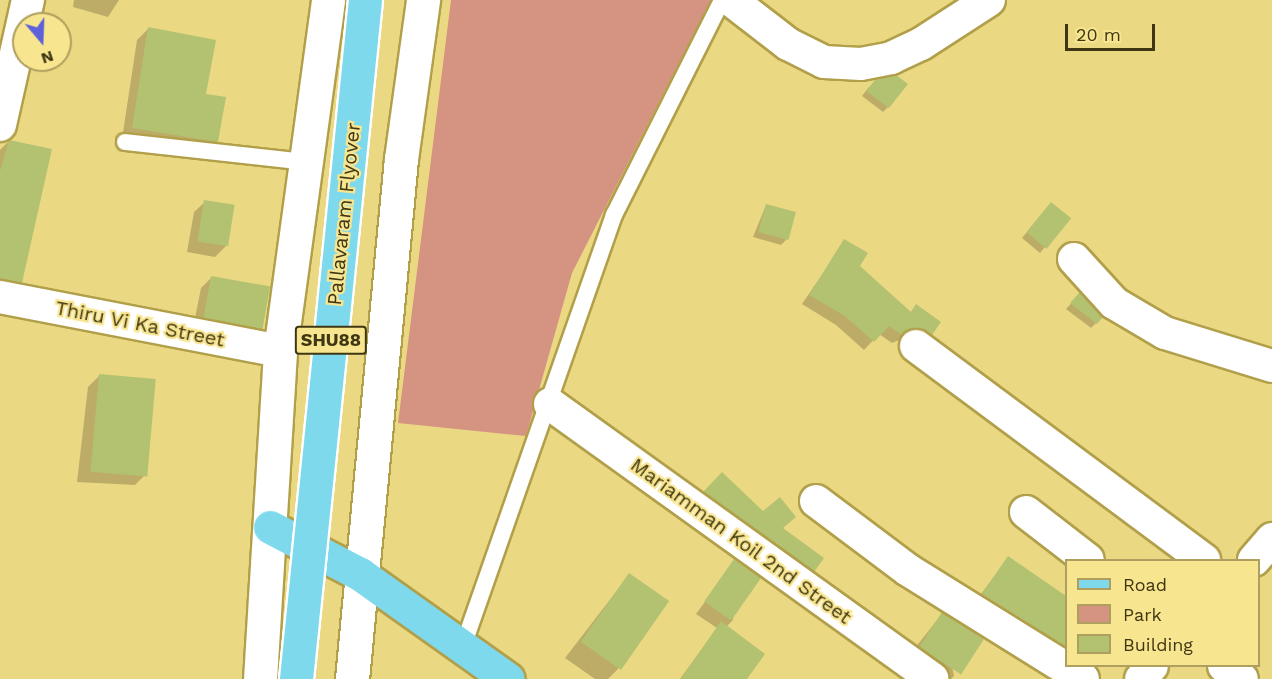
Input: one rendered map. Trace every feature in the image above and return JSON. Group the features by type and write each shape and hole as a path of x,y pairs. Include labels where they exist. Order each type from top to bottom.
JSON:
{"main road":[{"name":"Pallavaram Flyover","path":"296,679 365,0"},
{"name":"Pallavaram Flyover","path":"319,679 368,114 384,0"},
{"path":"270,527 360,574 508,679"}],"street":[{"path":"0,125 28,0"},
{"path":"260,679 280,351 327,0"},
{"path":"352,679 360,574 401,159 423,0"},
{"path":"731,0 788,44 824,62 861,64 891,58 921,44 989,0"},
{"path":"1074,259 1114,303 1165,333 1272,366"},
{"name":"Thiru Vi Ka Street","path":"0,297 280,351"},
{"path":"916,346 1200,559"},
{"name":"Mariamman Koil 2nd Street","path":"550,404 932,679"},
{"path":"816,501 908,570 1083,679"},
{"path":"1026,512 1085,559"},
{"path":"1256,559 1272,539"},
{"path":"1141,679 1151,667"},
{"path":"1225,667 1242,679"}],"lane":[{"path":"463,646 550,404 614,215 722,0"},
{"path":"125,142 306,162"}],"green space":[{"path":"451,0 711,0 572,273 526,436 398,423"}],"building":[{"path":"148,27 216,40 206,94 226,97 218,142 132,128"},
{"path":"896,75 908,84 889,108 866,91 875,80"},
{"path":"9,140 52,149 22,283 0,278 0,171"},
{"path":"204,200 235,205 228,246 197,241"},
{"path":"1051,202 1071,218 1047,249 1026,232"},
{"path":"766,204 796,212 788,240 758,232"},
{"path":"844,239 868,253 860,266 911,312 916,304 941,322 932,335 917,328 902,335 889,326 874,342 845,316 809,295"},
{"path":"211,276 270,286 263,329 204,318"},
{"path":"1080,292 1103,317 1097,324 1070,303"},
{"path":"99,374 156,379 147,477 90,472"},
{"path":"722,472 763,511 780,497 796,517 783,528 824,558 814,572 703,492"},
{"path":"1008,556 1065,595 1065,647 981,595"},
{"path":"734,559 761,578 731,621 704,602"},
{"path":"629,573 669,601 621,670 581,642"},
{"path":"942,612 984,639 961,674 919,647"},
{"path":"721,621 765,654 747,679 681,679"}]}
